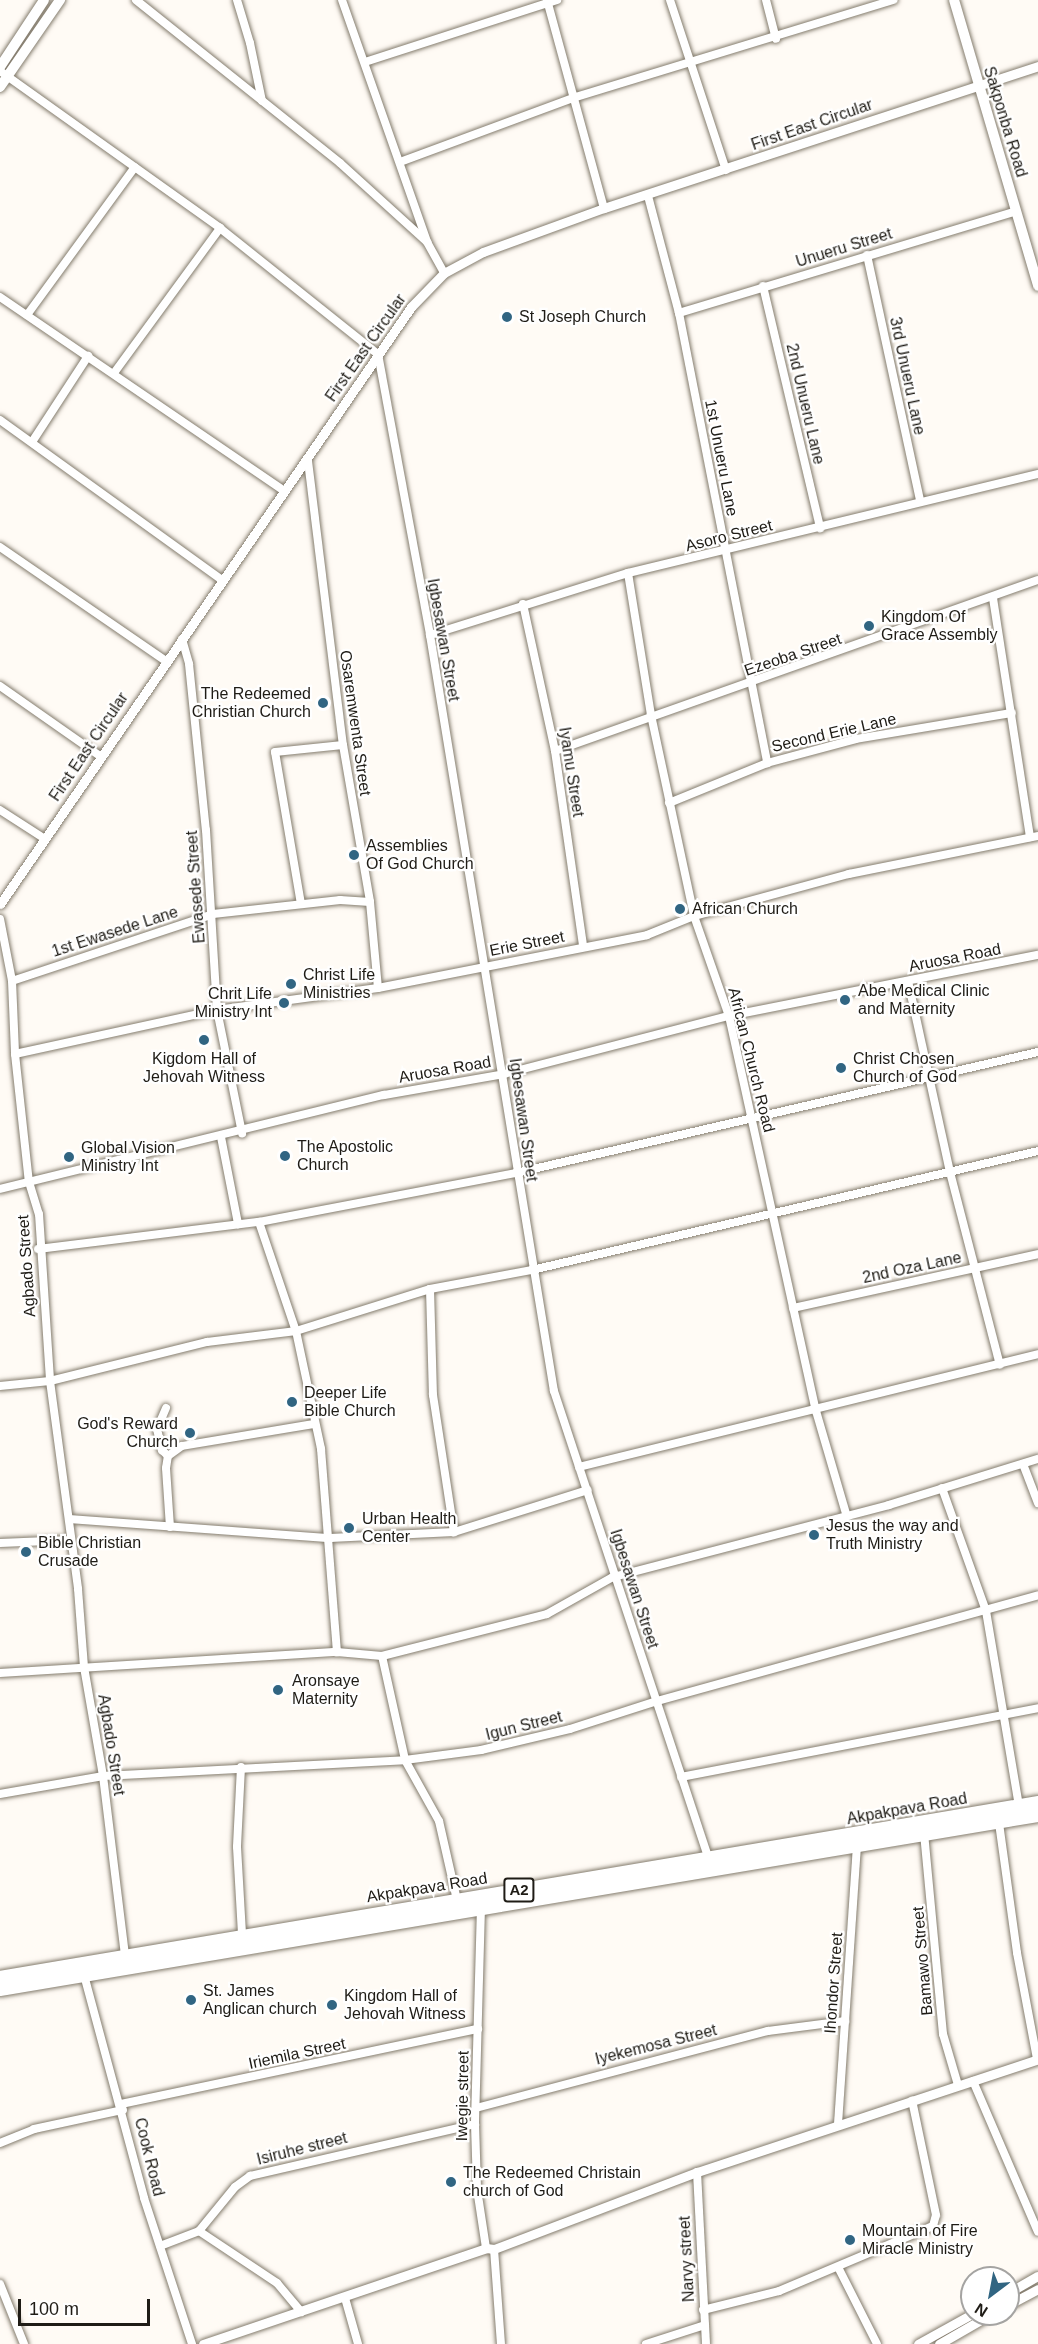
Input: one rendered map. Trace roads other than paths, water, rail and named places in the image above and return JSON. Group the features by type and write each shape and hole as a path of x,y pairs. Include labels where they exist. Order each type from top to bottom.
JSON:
{"highway":[{"name":"Akpakpava Road","path":"0,1989 481,1907 1038,1803"},
{"name":"Akpakpava Road","path":"0,1978 242,1934 456,1900 857,1844 1038,1815"}],"main road":[{"path":"0,87 3,71 44,0"},
{"path":"3,71 60,0"},
{"name":"Sakponba Road","path":"954,0 977,85 1038,286"}],"street":[{"path":"136,0 340,163 427,242"},
{"path":"237,0 250,43 262,101"},
{"path":"342,0 427,242 444,273"},
{"path":"365,62 548,1 557,0"},
{"path":"670,0 726,170"},
{"path":"766,0 776,39"},
{"path":"400,162 576,97 776,39 894,0"},
{"path":"548,1 576,97 604,208"},
{"name":"First East Circular","path":"0,904 284,491 308,461 378,354 411,308 444,273 483,252 604,208 648,196 1038,66"},
{"path":"3,71 220,228 378,354"},
{"path":"27,315 135,166"},
{"name":"1st Unueru Lane","path":"648,196 679,313 767,763"},
{"name":"Unueru Street","path":"679,313 1016,211"},
{"path":"114,373 220,228"},
{"name":"3rd Unueru Lane","path":"867,255 920,501"},
{"name":"2nd Unueru Lane","path":"764,286 820,528"},
{"path":"0,297 284,491"},
{"name":"Igbesawan Street","path":"378,354 430,635 483,966 504,1074 531,1270 554,1391 588,1490 613,1576 712,1865"},
{"path":"32,442 88,356"},
{"path":"0,420 223,580"},
{"name":"Osaremwenta Street","path":"308,461 343,745 370,902 378,988"},
{"name":"Asoro Street","path":"430,635 628,573 725,553 920,501 1038,474"},
{"path":"0,547 166,661"},
{"name":"African Church Road","path":"628,573 651,715 694,916 729,1016 775,1215 816,1411 847,1516"},
{"name":"Ezeoba Street","path":"555,751 651,715 752,684 1038,580"},
{"path":"993,598 1034,837"},
{"name":"Iyamu Street","path":"523,604 555,751 583,946"},
{"name":"Ewasede Street","path":"182,639 189,664 213,914 217,1010 242,1132"},
{"path":"0,686 100,756"},
{"name":"Second Erie Lane","path":"669,803 767,763 856,739 1012,713"},
{"path":"301,904 275,752 343,745"},
{"path":"0,810 45,839"},
{"name":"Erie Street","path":"15,1054 217,1010 378,988 647,935 694,916 849,874 1034,837"},
{"name":"1st Ewasede Lane","path":"12,981 213,914 301,904 370,902"},
{"name":"Agbado Street","path":"0,919 12,981 15,1054 29,1182 39,1214 38,1249 51,1381 69,1519 84,1667 103,1776 126,1954"},
{"name":"Aruosa Road","path":"0,1190 242,1132 384,1095 504,1074 729,1016 1038,955"},
{"path":"908,981 950,1172 1000,1365"},
{"path":"38,1249 259,1222 516,1173 1038,1052"},
{"path":"221,1137 238,1224"},
{"path":"0,1386 51,1381 207,1342 296,1331 430,1289 531,1270 775,1215 1038,1151"},
{"path":"259,1222 296,1331 314,1424 330,1538 337,1652"},
{"name":"2nd Oza Lane","path":"793,1308 1038,1254"},
{"path":"430,1289 433,1395 454,1532"},
{"path":"579,1467 816,1411 1038,1354"},
{"path":"166,1408 157,1429 162,1450 168,1456 170,1527"},
{"path":"168,1456 182,1446 314,1424"},
{"path":"0,1673 337,1652 382,1656 508,1627 547,1614 613,1576 847,1516 1038,1459"},
{"path":"1023,1464 1038,1503"},
{"path":"942,1488 986,1611 1019,1806"},
{"path":"69,1519 330,1538 454,1532 588,1490"},
{"path":"0,1543 70,1540"},
{"name":"Igun Street","path":"0,1794 103,1776 405,1760 482,1750 570,1729 657,1701 1038,1595"},
{"path":"382,1656 405,1760 439,1821 456,1900"},
{"path":"681,1777 1004,1712 1038,1708"},
{"path":"241,1767 237,1847 242,1934"},
{"path":"203,2344 490,2248 697,2172 1038,2059 1017,1953 999,1823"},
{"name":"Bamawo Street","path":"924,1833 943,2034 958,2085"},
{"name":"Ihondor Street","path":"838,2124 857,1844"},
{"name":"Iwegie street","path":"481,1907 475,2124 477,2189 490,2248 501,2344"},
{"name":"Cook Road","path":"84,1974 160,2246 192,2344"},
{"name":"Iyekemosa Street","path":"476,2108 768,2031 845,2021"},
{"name":"Iriemila Street","path":"0,2143 34,2129 122,2107 478,2029"},
{"path":"973,2081 1038,2232"},
{"path":"703,2310 779,2291 838,2267 936,2221 912,2100"},
{"name":"Isiruhe street","path":"160,2246 199,2231 235,2187 250,2176 475,2124"},
{"name":"Narvy street","path":"697,2172 706,2344"},
{"path":"199,2231 277,2283 301,2312"},
{"path":"838,2267 877,2344"},
{"path":"1020,2286 1038,2276"},
{"path":"0,2284 24,2344"},
{"path":"1020,2299 1038,2289"},
{"path":"345,2298 358,2344"},
{"path":"918,2344 960,2321"},
{"path":"646,2344 705,2325"},
{"path":"939,2344 970,2326"}],"place":[{"name":"St Joseph Church","path":"507,317"},
{"name":"Kingdom Of Grace Assembly","path":"869,626"},
{"name":"The Redeemed Christian Church","path":"323,703"},
{"name":"Assemblies Of God Church","path":"354,855"},
{"name":"African Church","path":"680,909"},
{"name":"Christ Life Ministries","path":"291,984"},
{"name":"Abe Medical Clinic and Maternity","path":"845,1000"},
{"name":"Chrit Life Ministry Int","path":"284,1003"},
{"name":"Kigdom Hall of Jehovah Witness","path":"204,1040"},
{"name":"Christ Chosen Church of God","path":"841,1068"},
{"name":"The Apostolic Church","path":"285,1156"},
{"name":"Global Vision Ministry Int","path":"69,1157"},
{"name":"Deeper Life Bible Church","path":"292,1402"},
{"name":"God's Reward Church","path":"190,1433"},
{"name":"Urban Health Center","path":"349,1528"},
{"name":"Jesus the way and Truth Ministry","path":"814,1535"},
{"name":"Bible Christian Crusade","path":"26,1552"},
{"name":"Aronsaye Maternity","path":"278,1690"},
{"name":"St. James Anglican church","path":"191,2000"},
{"name":"Kingdom Hall of Jehovah Witness","path":"332,2005"},
{"name":"The Redeemed Christain church of God","path":"451,2182"},
{"name":"Mountain of Fire Miracle Ministry","path":"850,2240"}]}
